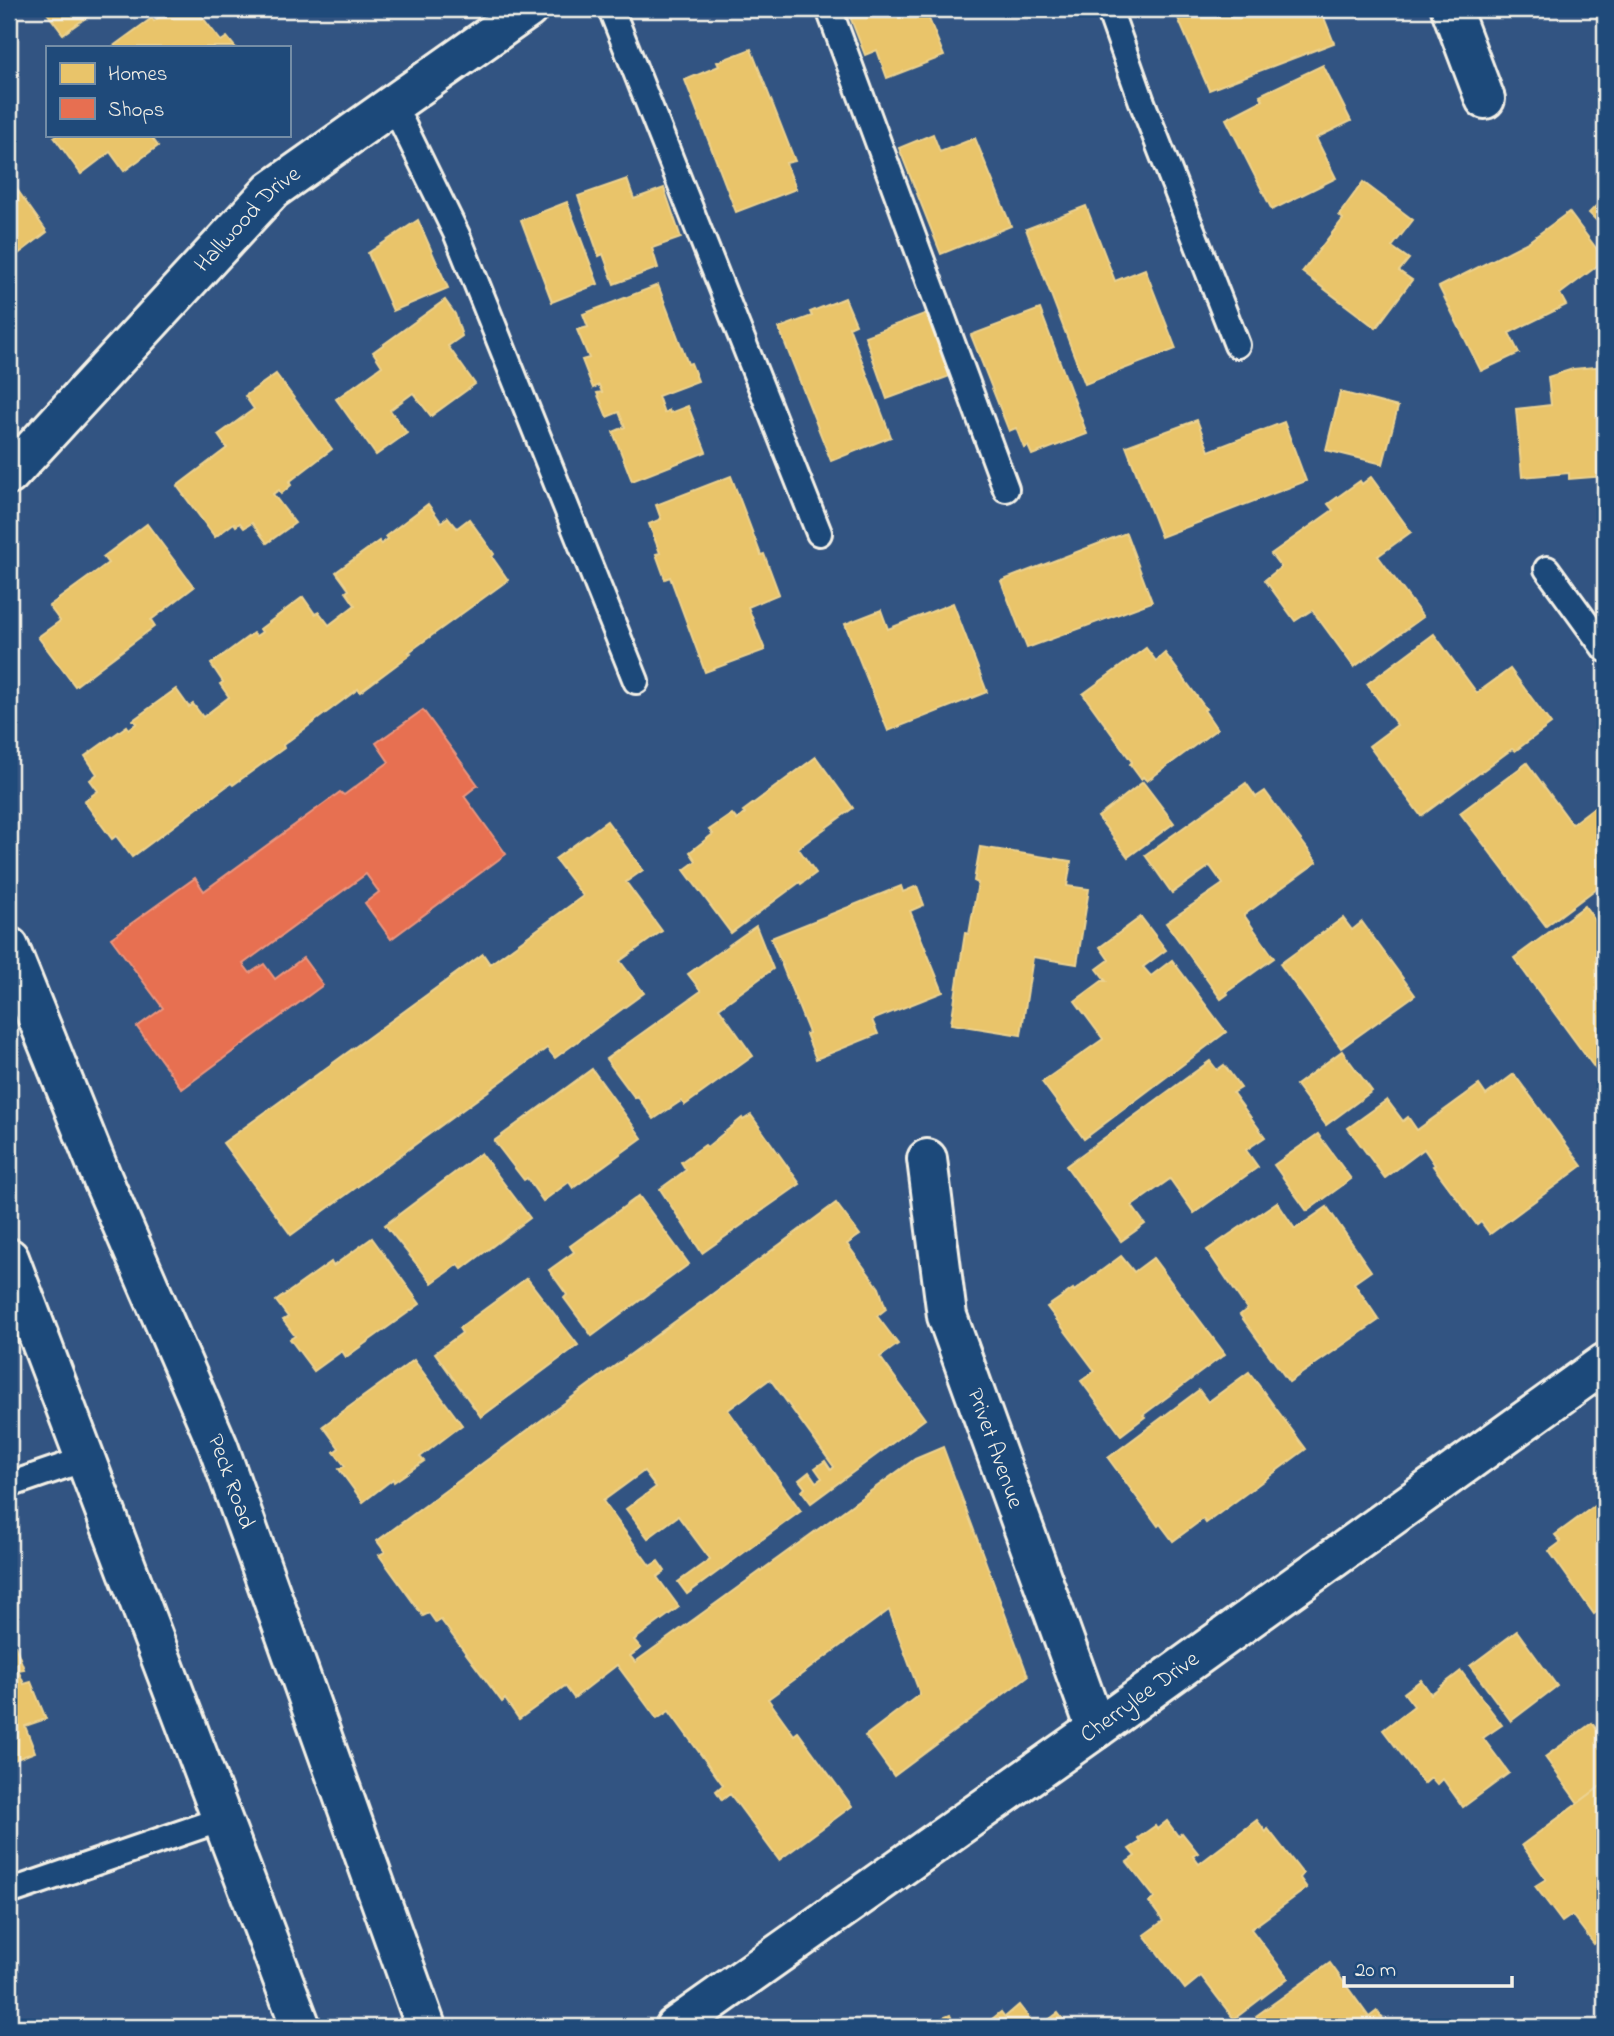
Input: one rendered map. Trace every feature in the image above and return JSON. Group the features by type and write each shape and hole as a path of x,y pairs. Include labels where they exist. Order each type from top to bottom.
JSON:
{"street":[{"name":"Hallwood Drive","path":"9,475 272,190 528,9"},
{"path":"1451,9 1485,99"},
{"name":"Peck Road","path":"9,947 102,1178 218,1446 424,2027"},
{"name":"Privet Avenue","path":"927,1159 947,1316 1096,1729"},
{"path":"9,1258 301,2027"},
{"name":"Cherrylee Drive","path":"675,2027 1096,1729 1605,1363"}],"lane":[{"path":"611,9 819,533"},
{"path":"828,9 1006,489"},
{"path":"1109,9 1142,102 1237,345"},
{"path":"393,104 457,235 636,681"},
{"path":"1547,569 1605,649"},
{"path":"9,1485 85,1459"},
{"path":"9,1892 222,1819"}],"building: Homes":[{"path":"44,9 98,9 63,34"},
{"path":"170,9 196,9 221,41 227,37 234,46 113,46 152,18 154,21"},
{"path":"847,9 925,9 944,56 887,78 877,50 865,55"},
{"path":"1174,9 1324,9 1321,10 1334,43 1209,90"},
{"path":"1595,9 1605,9 1605,46"},
{"path":"751,49 795,161 786,163 796,189 736,212 685,80 719,66 717,62"},
{"path":"1323,65 1351,121 1316,138 1336,178 1272,210 1226,119 1263,100 1260,95"},
{"path":"933,134 940,152 975,138 1011,226 941,254 899,148"},
{"path":"151,136 158,146 124,171 110,152 81,174 54,137"},
{"path":"9,178 47,232 9,261"},
{"path":"627,179 634,199 664,188 681,238 652,248 658,268 614,284 603,254 599,256 578,196"},
{"path":"1363,182 1413,220 1392,247 1409,259 1399,271 1412,280 1376,328 1302,272 1343,219 1339,215"},
{"path":"1605,197 1605,229 1589,213"},
{"path":"567,202 598,284 552,302 521,220"},
{"path":"1086,206 1115,281 1145,269 1176,349 1085,384 1026,229"},
{"path":"1569,212 1605,260 1560,294 1566,305 1509,333 1519,353 1481,371 1439,287 1528,242"},
{"path":"418,220 448,288 393,311 368,253"},
{"path":"658,285 688,364 691,363 698,381 658,396 664,413 688,406 706,452 632,481 613,432 625,427 619,412 607,417 597,393 602,392 599,385 593,388 582,360 589,358 577,330 588,327 583,314"},
{"path":"845,298 856,324 849,327 891,437 831,461 779,328 812,316 810,312"},
{"path":"445,300 455,314 462,336 448,346 475,384 431,416 413,393 390,410 407,433 376,455 336,399 382,366 373,352"},
{"path":"1040,309 1087,434 1032,455 1028,446 1024,448 1016,428 1009,431 971,335"},
{"path":"927,313 950,376 887,399 865,336"},
{"path":"1605,366 1605,476 1569,479 1569,473 1522,477 1516,409 1551,405 1548,377 1573,369"},
{"path":"276,374 332,449 289,482 291,485 281,494 279,490 273,494 295,523 267,543 252,523 244,528 240,523 236,526 234,523 215,537 177,486 227,448 218,435 254,409 245,396"},
{"path":"1340,392 1398,407 1383,464 1326,450"},
{"path":"1197,420 1209,451 1284,422 1306,481 1161,537 1126,446"},
{"path":"731,476 779,594 748,607 765,650 705,672 670,577 665,579 656,554 660,553 649,524 661,519 656,505"},
{"path":"1371,477 1411,532 1378,556 1423,617 1354,667 1312,610 1295,621 1265,580 1281,567 1271,554 1333,510 1328,504 1360,481 1362,484"},
{"path":"428,504 441,522 448,517 457,528 469,519 494,554 492,557 508,580 409,652 411,654 360,692 358,689 283,745 284,748 233,785 231,783 132,857 116,836 112,839 84,801 98,791 90,780 97,774 85,756 127,726 129,729 137,723 133,720 176,689 189,707 193,704 203,717 229,697 211,664 253,633 256,636 262,632 260,629 303,597 315,614 319,612 329,625 355,605 346,592 349,590 336,572 379,541 381,544 388,539 386,536"},
{"path":"147,524 194,587 151,620 155,626 75,686 38,637 60,621 49,606 108,563 103,557"},
{"path":"1126,533 1152,602 1027,648 1001,581"},
{"path":"953,603 987,692 888,731 845,624 881,610 888,629"},
{"path":"1434,634 1477,693 1510,669 1551,724 1515,751 1512,749 1421,816 1369,746 1397,725 1367,684"},
{"path":"1146,648 1156,661 1165,653 1206,709 1204,710 1217,729 1147,781 1143,777 1141,779 1130,764 1132,762 1083,694"},
{"path":"816,757 853,808 798,848 816,873 731,933 684,870 696,861 690,852 713,834 709,830 732,814 737,820 745,813 743,811"},
{"path":"1527,763 1572,824 1605,799 1605,882 1546,926 1460,813"},
{"path":"1143,782 1174,823 1128,857 1098,817"},
{"path":"1246,783 1256,797 1265,791 1317,862 1244,915 1274,958 1221,999 1166,923 1223,884 1210,866 1172,893 1145,855"},
{"path":"607,821 643,870 626,882 662,931 620,961 644,993 555,1058 547,1048 291,1235 223,1143 483,954 490,964 583,896 555,859"},
{"path":"980,847 1071,861 1067,886 1089,889 1077,964 1033,957 1021,1035 951,1024 965,933 969,934 978,883 974,881"},
{"path":"901,886 903,892 917,886 924,905 910,911 943,992 872,1020 878,1034 816,1059 806,1034 809,1033 771,938"},
{"path":"1585,906 1605,935 1605,1082 1514,958"},
{"path":"1141,917 1166,950 1143,967 1151,976 1172,960 1226,1032 1084,1139 1042,1082 1103,1039 1075,1001 1102,981 1106,981 1097,969 1109,960 1100,947"},
{"path":"1343,918 1352,930 1362,922 1415,995 1341,1048 1280,964"},
{"path":"756,926 773,969 719,1008 753,1056 685,1105 681,1101 654,1119 606,1059 701,991 688,974"},
{"path":"1342,1051 1372,1091 1326,1125 1296,1085"},
{"path":"1210,1061 1217,1070 1224,1065 1241,1088 1233,1093 1265,1137 1246,1150 1258,1167 1194,1213 1170,1179 1132,1206 1145,1224 1121,1241 1066,1166"},
{"path":"592,1069 642,1138 573,1188 569,1182 543,1201 527,1178 524,1180 494,1141"},
{"path":"1514,1074 1582,1166 1490,1234 1481,1222 1477,1225 1433,1166 1435,1165 1424,1149 1385,1178 1348,1128 1387,1100 1403,1121 1408,1117 1417,1130 1479,1085 1486,1095"},
{"path":"751,1115 800,1184 702,1253 660,1189 686,1170 681,1162 705,1145 707,1147 742,1118 743,1120"},
{"path":"1318,1134 1351,1179 1307,1211 1274,1165"},
{"path":"481,1153 530,1218 462,1269 458,1264 432,1283 385,1225"},
{"path":"639,1196 689,1264 592,1336 564,1298 567,1295 549,1270 574,1252 570,1246"},
{"path":"1277,1202 1295,1229 1327,1207 1371,1271 1354,1283 1379,1320 1289,1382 1240,1315 1247,1309 1207,1250"},
{"path":"836,1203 860,1235 847,1244 879,1288 886,1309 877,1316 898,1344 880,1357 925,1419 811,1503 802,1491 805,1488 799,1480 809,1472 816,1482 822,1478 815,1468 825,1461 831,1470 834,1467 770,1379 728,1410 801,1511 687,1594 678,1582 710,1559 678,1516 648,1538 626,1509 656,1487 644,1471 603,1501 650,1566 658,1561 665,1571 657,1577 679,1607 634,1640 641,1648 630,1656 635,1662 915,1459 943,1447 1028,1676 894,1776 865,1736 920,1694 889,1610 768,1699 794,1735 798,1732 852,1806 779,1860 730,1794 722,1800 716,1791 723,1785 669,1711 657,1719 617,1665 574,1698 565,1686 519,1719 505,1699 502,1702 441,1620 436,1623 429,1613 423,1616 379,1555 385,1552 377,1541"},
{"path":"372,1238 420,1304 346,1357 342,1351 314,1371 290,1339 295,1336 283,1320 288,1317 276,1301 331,1262 333,1266"},
{"path":"1121,1256 1134,1272 1153,1258 1225,1354 1143,1415 1145,1417 1121,1435 1081,1381 1095,1371 1047,1307 1073,1289 1074,1291"},
{"path":"527,1278 578,1345 481,1417 435,1353 462,1333 459,1328"},
{"path":"414,1360 462,1425 420,1457 424,1461 394,1482 393,1479 363,1502 339,1469 345,1466 334,1452 339,1448 323,1426"},
{"path":"1249,1372 1306,1449 1206,1523 1203,1519 1173,1541 1160,1524 1158,1526 1108,1458 1199,1390 1208,1402"},
{"path":"1605,1498 1605,1605 1594,1614 1549,1551 1561,1542 1555,1535"},
{"path":"1517,1631 1557,1686 1511,1721 1470,1666"},
{"path":"9,1642 15,1645 24,1669 18,1670 24,1684 31,1682 46,1719 25,1726 35,1752 9,1762"},
{"path":"1461,1671 1502,1725 1483,1738 1509,1773 1463,1807 1443,1779 1437,1785 1431,1778 1424,1784 1383,1730 1414,1706 1404,1693 1421,1680 1431,1694"},
{"path":"1592,1723 1605,1741 1605,1783 1578,1803 1545,1757"},
{"path":"1601,1786 1605,1792 1605,1935 1594,1944 1572,1915 1562,1922 1535,1886 1546,1879 1522,1845"},
{"path":"1257,1820 1266,1832 1268,1829 1303,1874 1300,1878 1307,1888 1251,1929 1288,1978 1234,2019 1201,1976 1185,1989 1144,1935 1163,1921 1149,1902 1155,1898 1127,1862 1135,1856 1129,1849 1140,1842 1138,1838 1167,1821 1178,1836 1182,1833 1198,1853 1193,1856 1199,1864"},
{"path":"1330,1963 1369,2017 1377,2011 1389,2027 1251,2027 1260,2021 1256,2016"},
{"path":"1019,2005 1036,2027 989,2027 987,2023 1001,2012 1005,2017"},
{"path":"1058,2013 1069,2027 1039,2027"},
{"path":"950,2015 955,2027 920,2027"}],"building: Shops":[{"path":"423,710 478,785 464,796 506,854 391,939 365,903 379,892 366,874 243,964 250,973 264,964 275,979 303,958 323,985 182,1089 137,1027 163,1008 111,938 195,878 204,891 340,792 344,795 389,762 376,743"}]}
